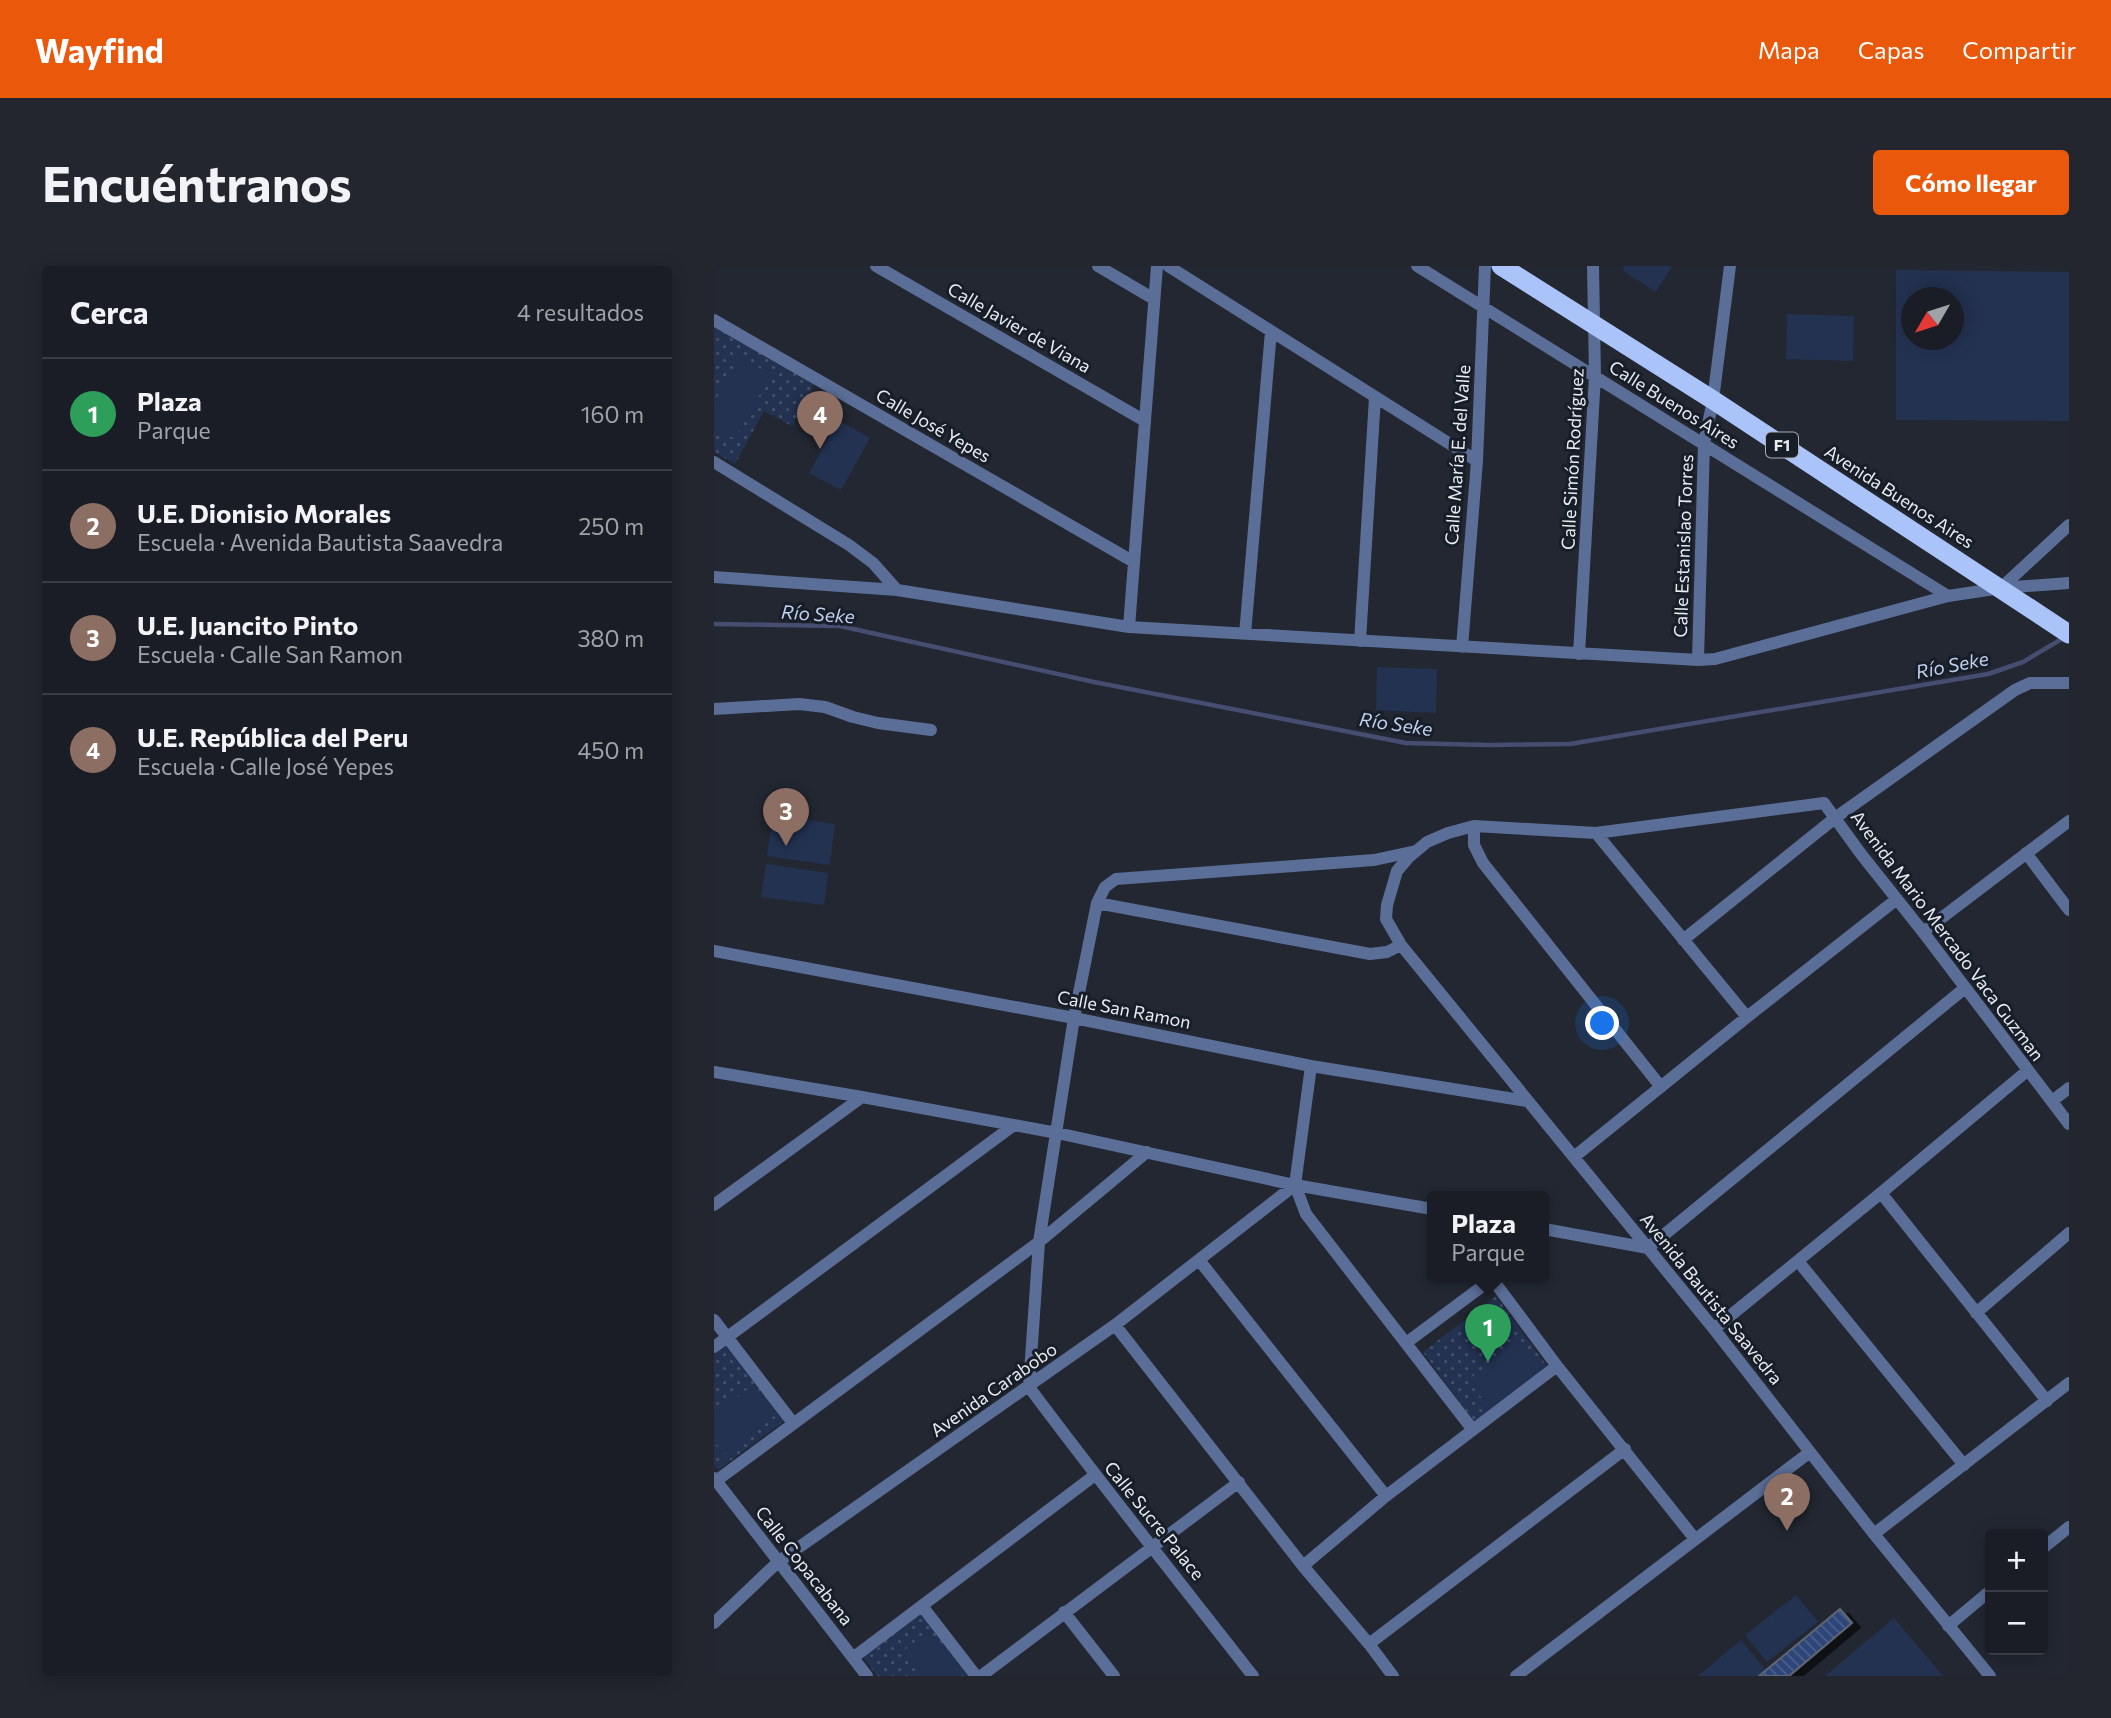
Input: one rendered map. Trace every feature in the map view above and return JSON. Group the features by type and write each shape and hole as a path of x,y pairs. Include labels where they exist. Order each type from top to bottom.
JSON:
{"highway":[{"name":"Avenida Buenos Aires","path":"1501,266 1713,400 2065,631"}],"street":[{"name":"Calle Javier de Viana","path":"876,266 1145,421"},
{"path":"1098,266 1154,299"},
{"path":"1129,627 1157,266"},
{"path":"1168,266 1476,461"},
{"name":"Calle Buenos Aires","path":"1417,266 1948,596"},
{"name":"Calle María E. del Valle","path":"1462,647 1476,461 1485,266"},
{"name":"Calle Simón Rodríguez","path":"1579,654 1595,376 1593,266"},
{"name":"Calle Estanislao Torres","path":"1698,660 1704,443 1713,400 1730,266"},
{"name":"Calle José Yepes","path":"714,320 1135,562"},
{"path":"1245,634 1271,331"},
{"path":"1360,641 1375,397"},
{"path":"714,462 849,545 873,563 897,590"},
{"path":"2001,589 2069,525"},
{"path":"714,577 897,590 1129,627 1698,660 1715,659 1948,596 2069,583"},
{"path":"1683,940 1835,818 2015,690 2031,683 2069,683"},
{"path":"714,709 799,704 825,707 878,723 931,730"},
{"name":"Avenida Mario Mercado Vaca Guzman","path":"1596,833 1824,803 2069,1124"},
{"path":"1923,932 2069,821"},
{"path":"1474,826 1474,845 1483,863 1661,1087"},
{"path":"1029,1387 1039,1242 1074,1018 1097,903 1105,887 1116,879 1374,860 1416,851 1427,842 1474,826 1596,833 1747,1017"},
{"name":"Avenida Bautista Saavedra","path":"1416,851 1397,871 1387,905 1387,919 1401,945 1714,1329 1874,1534 1990,1676"},
{"path":"2026,853 2069,909"},
{"path":"1574,1157 1897,899"},
{"path":"1097,903 1370,954 1387,952 1401,945"},
{"name":"Calle San Ramon","path":"714,951 1074,1018 1311,1066 1527,1101"},
{"path":"1549,1230 1648,1248 1965,988"},
{"path":"1311,1066 1295,1185 1306,1214 1473,1430"},
{"path":"1714,1329 2027,1071"},
{"path":"714,1072 1056,1133 1295,1185 1427,1208"},
{"path":"2052,1101 2069,1088"},
{"path":"714,1205 862,1097"},
{"path":"714,1347 1014,1125"},
{"path":"715,1480 1039,1242 1147,1152"},
{"name":"Avenida Carabobo","path":"714,1623 778,1562 1115,1325 1295,1185"},
{"path":"1881,1193 2047,1401"},
{"path":"1976,1313 2069,1233"},
{"path":"1199,1260 1386,1496"},
{"path":"1798,1261 1964,1465"},
{"path":"1406,1343 1486,1282"},
{"path":"1494,1282 1556,1366 1695,1539"},
{"path":"714,1320 793,1423"},
{"path":"1115,1325 1303,1566 1394,1676"},
{"path":"1303,1566 1386,1496 1556,1366"},
{"path":"1874,1534 2069,1383"},
{"name":"Calle Sucre Palace","path":"1029,1387 1094,1475 1153,1546 1253,1676"},
{"path":"1369,1644 1625,1449"},
{"path":"1516,1676 1532,1671 1695,1539 1810,1452"},
{"path":"854,1657 1094,1475"},
{"name":"Calle Copacabana","path":"715,1480 867,1676"},
{"path":"922,1606 979,1676 1239,1482"},
{"path":"2048,1544 2069,1527"},
{"path":"1948,1626 1989,1592"},
{"path":"1064,1612 1114,1676"}],"shaded area":[{"path":"1624,266 1672,266 1656,292 1622,270"},
{"path":"1896,270 2069,272 2069,421 1896,420"},
{"path":"1787,314 1854,316 1853,361 1786,359"},
{"path":"714,325 815,383 792,426 764,411 735,464 714,452"},
{"path":"739,357 771,374 735,439 714,428 714,403"},
{"path":"838,420 870,438 841,490 809,473"},
{"path":"1377,667 1437,669 1436,713 1376,710"},
{"path":"773,815 835,824 830,865 767,856"},
{"path":"766,864 828,873 824,905 761,897"},
{"path":"1496,1296 1552,1373 1477,1426 1423,1352"},
{"path":"1519,1341 1541,1371 1490,1409 1468,1380"},
{"path":"727,1345 784,1421 718,1470 714,1465 714,1355"},
{"path":"753,1385 775,1415 724,1454 714,1441 714,1414"},
{"path":"1796,1595 1818,1622 1767,1662 1745,1635"},
{"path":"921,1612 969,1676 877,1676 862,1656"},
{"path":"1894,1618 1943,1676 1825,1676"},
{"path":"928,1632 962,1676 920,1676 902,1652"},
{"path":"1741,1640 1766,1670 1759,1676 1698,1676"}],"building":[{"path":"1840,1609 1852,1623 1789,1676 1759,1676"}],"waterway":[{"name":"Río Seke","path":"714,624 840,626 1094,682 1406,743 1488,745 1570,744 1988,674 2023,662 2065,637"}],"place":[{"name":"U.E. República del Peru","path":"820,449"},
{"name":"U.E. Juancito Pinto","path":"786,846"},
{"name":"Plaza","path":"1488,1362"},
{"name":"U.E. Dionisio Morales","path":"1787,1531"}]}
